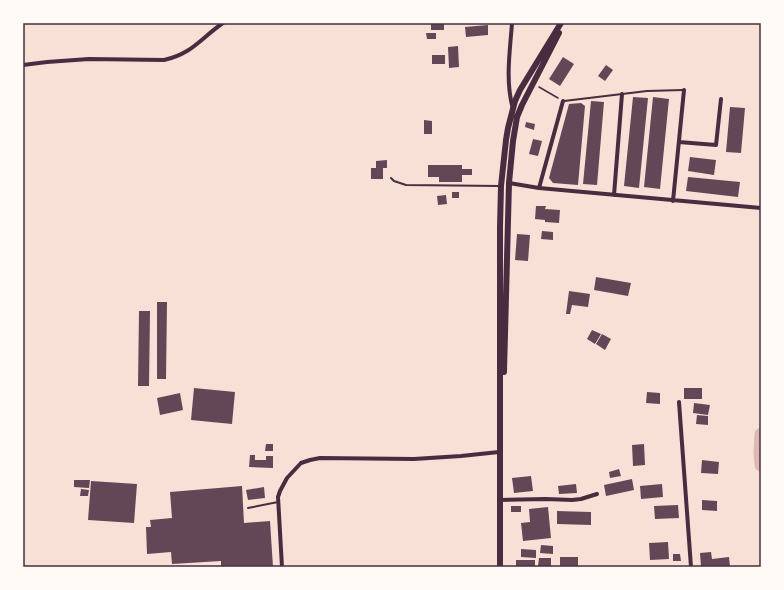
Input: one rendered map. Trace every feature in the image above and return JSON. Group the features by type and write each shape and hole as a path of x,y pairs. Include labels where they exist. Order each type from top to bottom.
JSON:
{"main road":[{"path":"500,567 499,267 501,186 503,166 508,128 520,90 563,23"},
{"path":"500,405 504,367 509,184 515,129 522,105 563,23"},
{"path":"503,166 509,184"},
{"path":"501,208 505,192 509,184"}],"street":[{"path":"23,66 47,62 89,59 164,60 176,57 189,51 213,29 223,23"},
{"path":"512,23 509,95 513,109"},
{"path":"674,200 684,90"},
{"path":"614,195 622,94"},
{"path":"679,142 716,145 721,99"},
{"path":"539,188 563,101"},
{"path":"509,184 761,208"},
{"path":"679,402 692,567"},
{"path":"282,567 279,502 280,491 287,478 301,464 320,458 414,459 499,452"},
{"path":"499,500 572,500 597,494"}],"lane":[{"path":"563,101 622,94 684,90"},
{"path":"391,178 394,181 406,185 501,186"},
{"path":"248,508 279,502"}],"path":[{"path":"533,83 563,101"}],"building":[{"path":"431,23 444,23 444,30 431,30"},
{"path":"488,25 488,35 466,37 465,27"},
{"path":"426,33 436,33 436,39 427,39"},
{"path":"458,46 459,67 449,68 448,47"},
{"path":"432,55 445,55 445,64 432,64"},
{"path":"563,57 574,64 560,86 549,79"},
{"path":"606,65 613,70 605,81 598,76"},
{"path":"633,97 648,98 639,188 624,186"},
{"path":"653,97 669,99 660,189 644,187"},
{"path":"591,101 604,102 597,185 583,184"},
{"path":"581,103 585,106 578,185 553,183 549,178 569,104"},
{"path":"730,107 745,108 741,153 726,152"},
{"path":"424,120 432,121 432,134 424,134"},
{"path":"526,122 535,124 534,130 525,127"},
{"path":"533,139 542,141 538,156 529,154"},
{"path":"690,157 716,160 714,175 688,171"},
{"path":"387,160 387,168 383,168 383,179 371,179 371,168 376,168 376,161"},
{"path":"428,165 462,165 462,169 472,169 472,175 462,175 462,182 439,182 439,177 428,177"},
{"path":"688,177 740,182 738,197 686,191"},
{"path":"452,192 459,192 459,198 452,198"},
{"path":"446,195 447,204 438,205 437,196"},
{"path":"536,206 546,206 545,209 560,210 559,223 545,222 545,220 535,219"},
{"path":"542,231 553,232 553,240 541,239"},
{"path":"517,234 530,235 528,261 515,260"},
{"path":"596,277 631,283 628,296 594,290"},
{"path":"569,291 590,294 588,307 572,305 570,314 566,314"},
{"path":"157,302 167,302 166,379 157,379"},
{"path":"139,311 150,311 149,386 138,386"},
{"path":"592,330 601,334 595,344 587,339"},
{"path":"602,334 611,339 605,350 596,344"},
{"path":"194,388 235,392 232,424 191,420"},
{"path":"684,388 702,388 702,399 684,399"},
{"path":"647,392 660,393 660,404 646,403"},
{"path":"180,393 183,410 160,415 157,398"},
{"path":"694,403 710,405 708,415 693,413"},
{"path":"697,415 708,416 708,425 696,424"},
{"path":"266,444 273,444 273,451 265,451"},
{"path":"644,444 645,465 633,466 632,445"},
{"path":"250,455 255,455 255,460 266,460 266,456 273,456 273,468 249,467"},
{"path":"702,460 719,462 718,474 701,473"},
{"path":"619,469 621,476 610,478 609,472"},
{"path":"531,476 533,491 514,493 512,478"},
{"path":"632,479 634,490 606,496 604,485"},
{"path":"74,480 90,480 89,488 74,487"},
{"path":"91,481 137,484 134,523 88,520"},
{"path":"576,484 577,493 559,494 558,486"},
{"path":"662,484 663,497 641,499 640,486"},
{"path":"242,486 244,523 270,521 273,567 221,567 221,561 172,564 171,552 147,554 146,527 151,527 150,520 172,518 170,492"},
{"path":"264,487 265,498 248,500 246,490"},
{"path":"81,489 89,490 88,496 80,496"},
{"path":"702,500 717,501 717,511 702,510"},
{"path":"678,505 679,518 655,519 654,506"},
{"path":"511,506 521,506 521,512 511,512"},
{"path":"548,507 551,538 523,541 521,523 530,522 529,509"},
{"path":"557,511 591,512 591,525 557,524"},
{"path":"668,542 669,559 650,560 649,543"},
{"path":"541,545 553,546 553,554 540,553"},
{"path":"521,549 536,550 536,558 521,557"},
{"path":"711,552 712,559 729,557 730,567 701,567 700,553"},
{"path":"673,554 680,554 681,561 673,561"},
{"path":"560,557 578,557 578,567 560,567"},
{"path":"539,558 551,558 551,567 538,566"},
{"path":"516,560 535,560 535,567 516,567"}],"waterway":[{"path":"761,434 761,465"}]}
